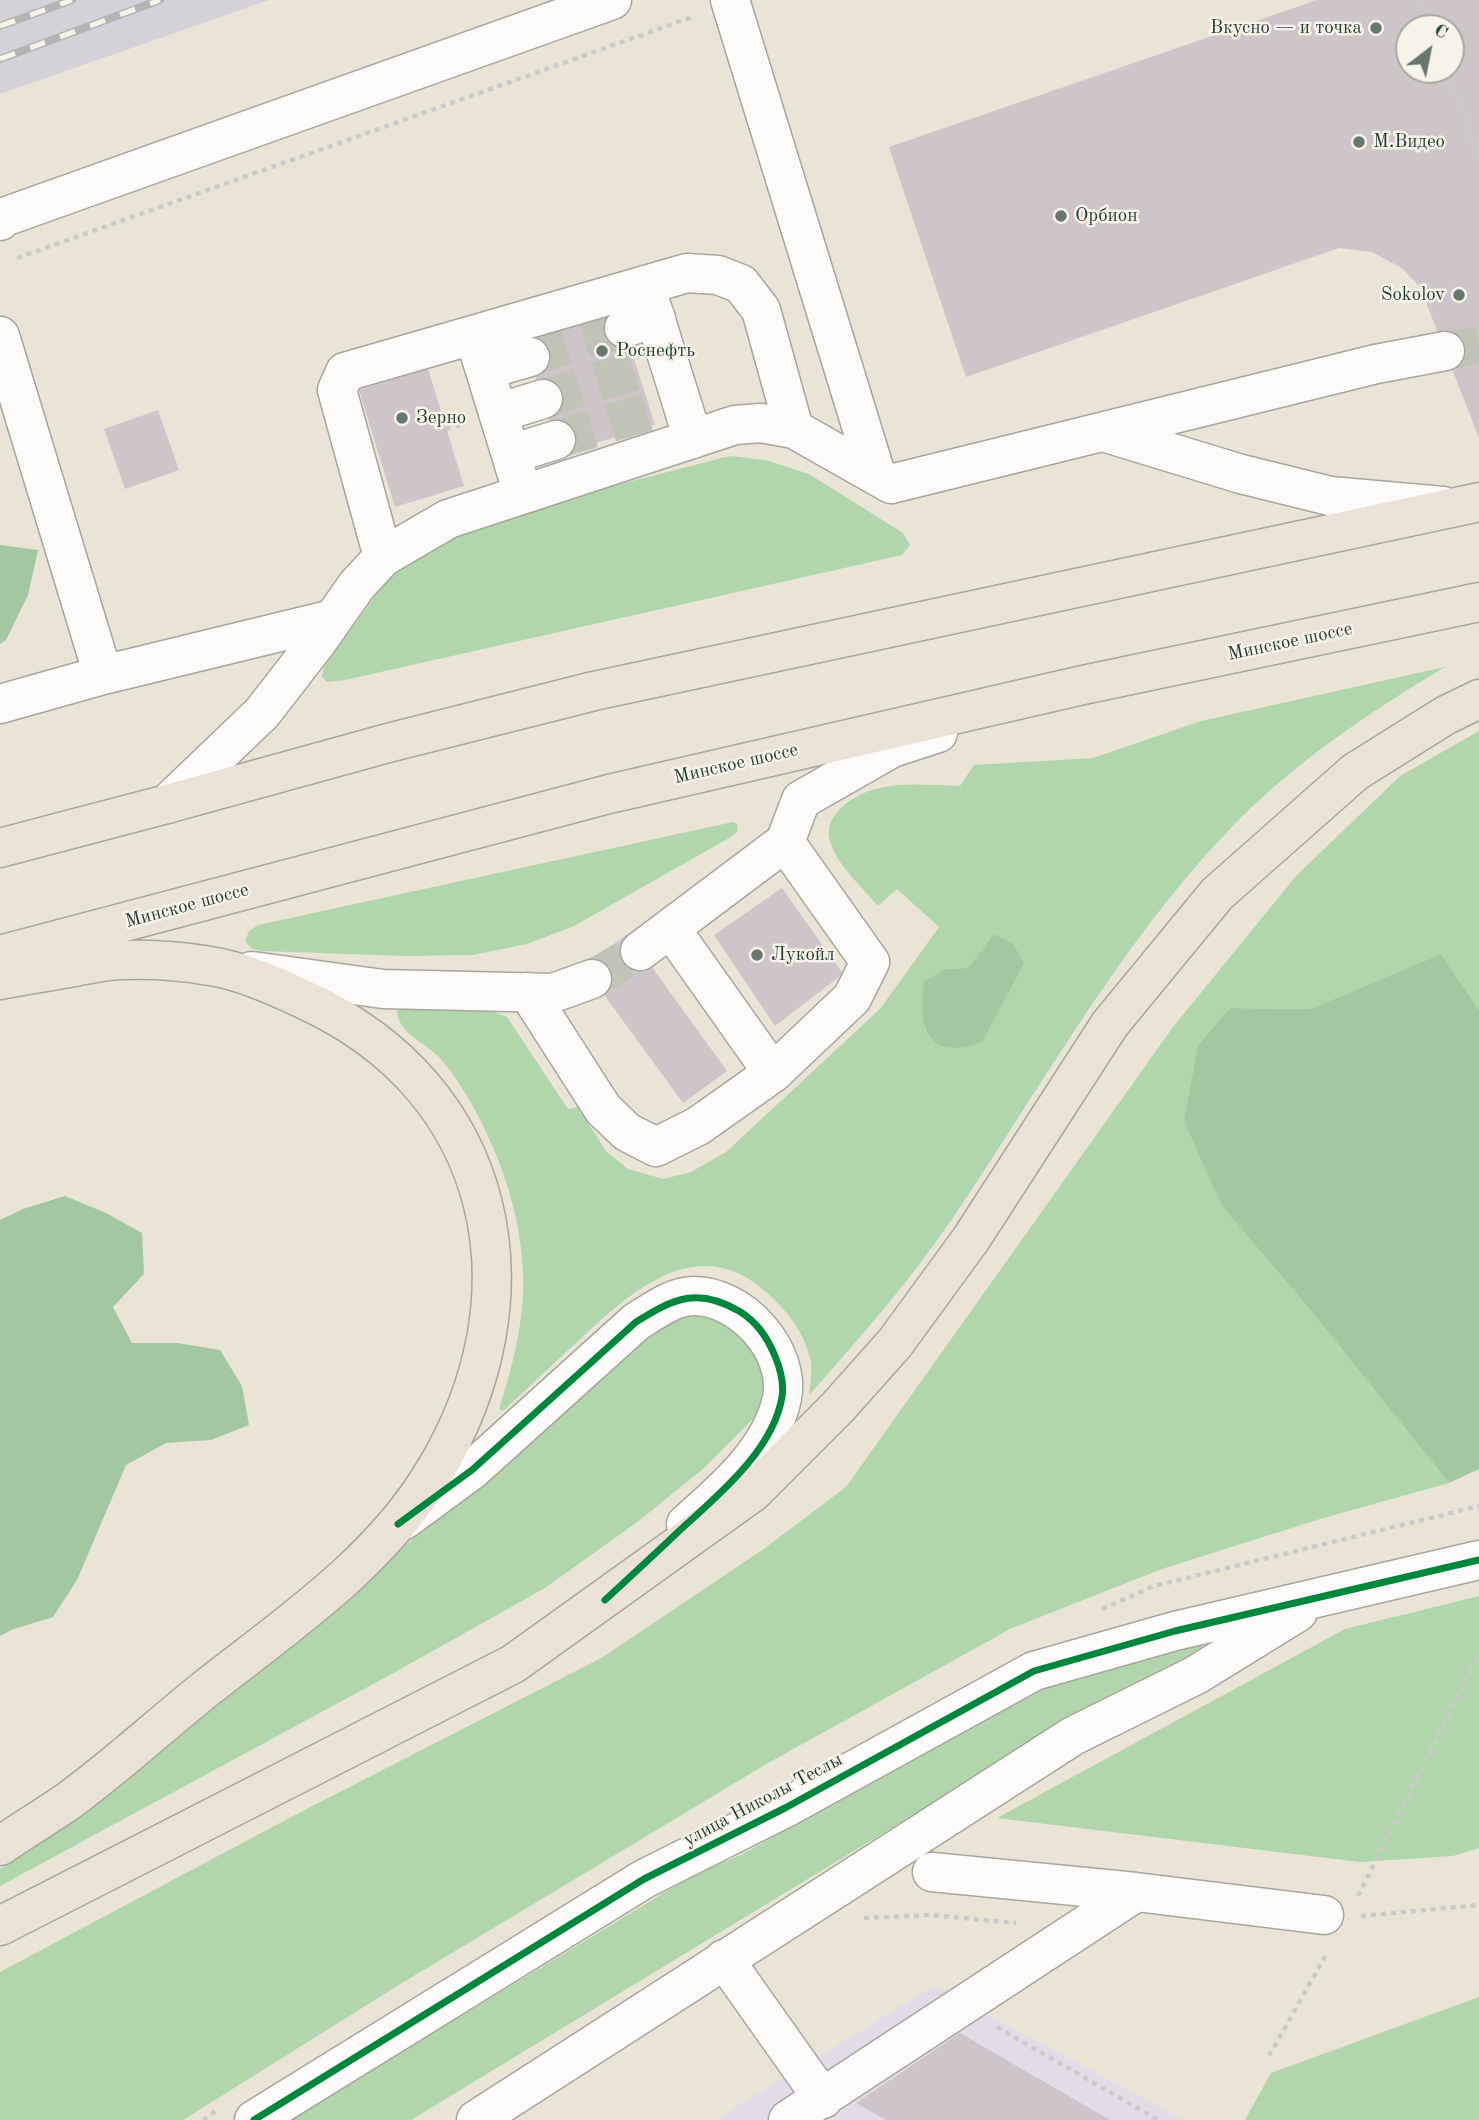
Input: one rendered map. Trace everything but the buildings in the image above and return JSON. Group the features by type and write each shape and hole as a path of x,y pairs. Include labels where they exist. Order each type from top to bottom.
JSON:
{"main road":[{"path":"0,848 388,743 594,691 1467,504"},
{"name":"Минское шоссе","path":"0,955 609,794 874,731 1479,602"},
{"path":"0,1926 513,1664 753,1492 838,1407 895,1343 971,1239 1110,1024 1217,894 1355,772 1447,715 1479,699"},
{"path":"0,979 120,959 211,966 279,988 336,1014 388,1049 431,1096 464,1147 481,1194 491,1246 492,1307 481,1364 460,1428 433,1476 398,1524 341,1580 274,1637 205,1689 69,1800 0,1846"}],"street":[{"path":"0,221 17,212 612,0"},
{"path":"731,1 883,479"},
{"path":"383,556 337,390 345,372 474,334 642,310 687,273 718,275 741,284 761,310 794,429"},
{"path":"642,310 653,365 666,406 693,439"},
{"path":"474,334 523,494"},
{"path":"0,336 103,675"},
{"path":"167,804 261,713 357,585 383,556 448,519 735,425 761,423 794,429 883,479 1101,432 1377,364 1445,351"},
{"path":"485,370 530,357"},
{"path":"498,413 543,399"},
{"path":"1101,432 1241,474 1330,496 1467,504"},
{"path":"511,454 556,440"},
{"path":"0,704 103,675 333,620"},
{"path":"640,951 785,842 801,800 892,748 1083,685"},
{"path":"528,992 603,1109 627,1132 656,1147 698,1126 773,1073 852,998 870,962 785,842"},
{"path":"671,929 773,1073"},
{"path":"211,966 383,989 553,993 593,979"},
{"path":"398,1524 472,1470 636,1321 667,1303 694,1296 723,1301 748,1317 767,1338 780,1370 782,1383 783,1396 775,1421 756,1453 724,1489 605,1600"},
{"name":"улица Николы Теслы","path":"254,2120 644,1879 785,1808 1034,1671 1175,1631 1479,1560"},
{"path":"476,2120 1073,1735 1196,1675 1324,1596"},
{"path":"932,1872 1336,1915"},
{"path":"788,2120 1136,1892"},
{"path":"0,1940 59,1897"},
{"path":"724,1959 823,2098"}],"path":[{"path":"13,259 731,1"},
{"path":"1452,84 1479,158"},
{"path":"1269,2056 1336,1915 1479,1654"},
{"path":"1336,1915 1373,1916 1479,1905"},
{"path":"853,1921 866,1917 931,1915 1009,1922 1072,1934"},
{"path":"963,2007 1158,2120"}],"shaded area":[{"path":"0,0 269,0 0,94"},
{"path":"934,1986 1183,2120 715,2120"}],"green space":[{"path":"730,456 766,460 809,474 903,533 910,545 902,555 345,680 327,682 322,677 324,667 397,569 483,519"},
{"path":"0,545 38,550 28,595 6,640 0,644"},
{"path":"1445,667 1387,703 1303,763 1251,808 1187,877 1115,971 936,1242 884,1309 809,1395 811,1367 807,1348 794,1322 781,1307 767,1293 741,1275 716,1267 691,1267 666,1275 619,1304 503,1411 499,1409 513,1359 522,1307 521,1250 513,1206 499,1162 470,1101 439,1057 403,1027 397,1014 400,1001 476,1004 507,1017 568,1109 578,1107 606,1151 628,1169 663,1179 691,1172 726,1152 880,1009 939,927 897,889 878,906 844,867 833,850 829,831 835,814 842,807 869,791 883,787 960,786 974,765 1093,758 1201,721","holes":["994,935 924,1031 945,969 968,968"]},
{"path":"1479,731 1479,1010 1441,954 1310,1009 1230,1008 1222,1206 1317,1318 1449,1483 1320,1519 1162,1569 1012,1628 768,1763 402,1983 183,2120 0,2120 0,1972 295,1815 603,1657 765,1548 846,1487 1173,1027 1296,876 1400,776"},
{"path":"733,822 738,825 737,832 729,838 574,926 527,944 473,955 406,956 260,951 251,948 245,941 249,931 258,925"},
{"path":"994,934 1013,944 1024,963 982,1042 950,1048 939,1044 925,1027 922,999 924,982 945,969 968,968"},
{"path":"1441,954 1479,1010 1479,1469 1449,1483 1317,1318 1222,1206 1184,1121 1198,1046 1230,1008 1310,1009"},
{"path":"65,1196 106,1213 142,1233 144,1274 113,1307 132,1343 177,1343 220,1350 242,1386 249,1425 211,1440 166,1443 126,1465 77,1580 53,1617 0,1636 0,1220 23,1209"},
{"path":"689,1315 708,1315 726,1321 754,1346 765,1382 762,1401 754,1418 704,1468 640,1520 545,1588 0,1886 0,1869 291,1644 632,1347 670,1320"},
{"path":"1479,1596 1479,1848 1453,1856 1360,1862 997,1818 1345,1629"},
{"path":"1203,1642 1203,1649 1198,1653 1114,1693 411,2120 290,2120 695,1874 743,1854 1006,1703 1105,1667"},
{"path":"1479,1997 1479,2120 1245,2120 1271,2073"}],"tunnel":[{"path":"530,357 624,328"},
{"path":"1445,351 1479,345"},
{"path":"543,399 637,370"},
{"path":"556,440 650,411"},
{"path":"592,979 640,951"}],"railway":[{"path":"0,26 72,0"},
{"path":"0,59 160,0"}],"cycle path":[{"path":"398,1524 472,1470 636,1322 662,1307 686,1298 711,1299 739,1311 751,1320 761,1330 772,1349 780,1371 782,1387 777,1417 755,1454 726,1487 605,1600"},
{"path":"254,2120 644,1879 785,1808 1034,1671 1175,1631 1479,1560"}],"place":[{"name":"Вкусно — и точка","path":"1376,28"},
{"name":"М.Видео","path":"1359,142"},
{"name":"Орбион","path":"1061,216"},
{"name":"Sokolov","path":"1459,295"},
{"name":"Роснефть","path":"602,351"},
{"name":"Зерно","path":"402,418"},
{"name":"Лукойл","path":"757,955"}]}
